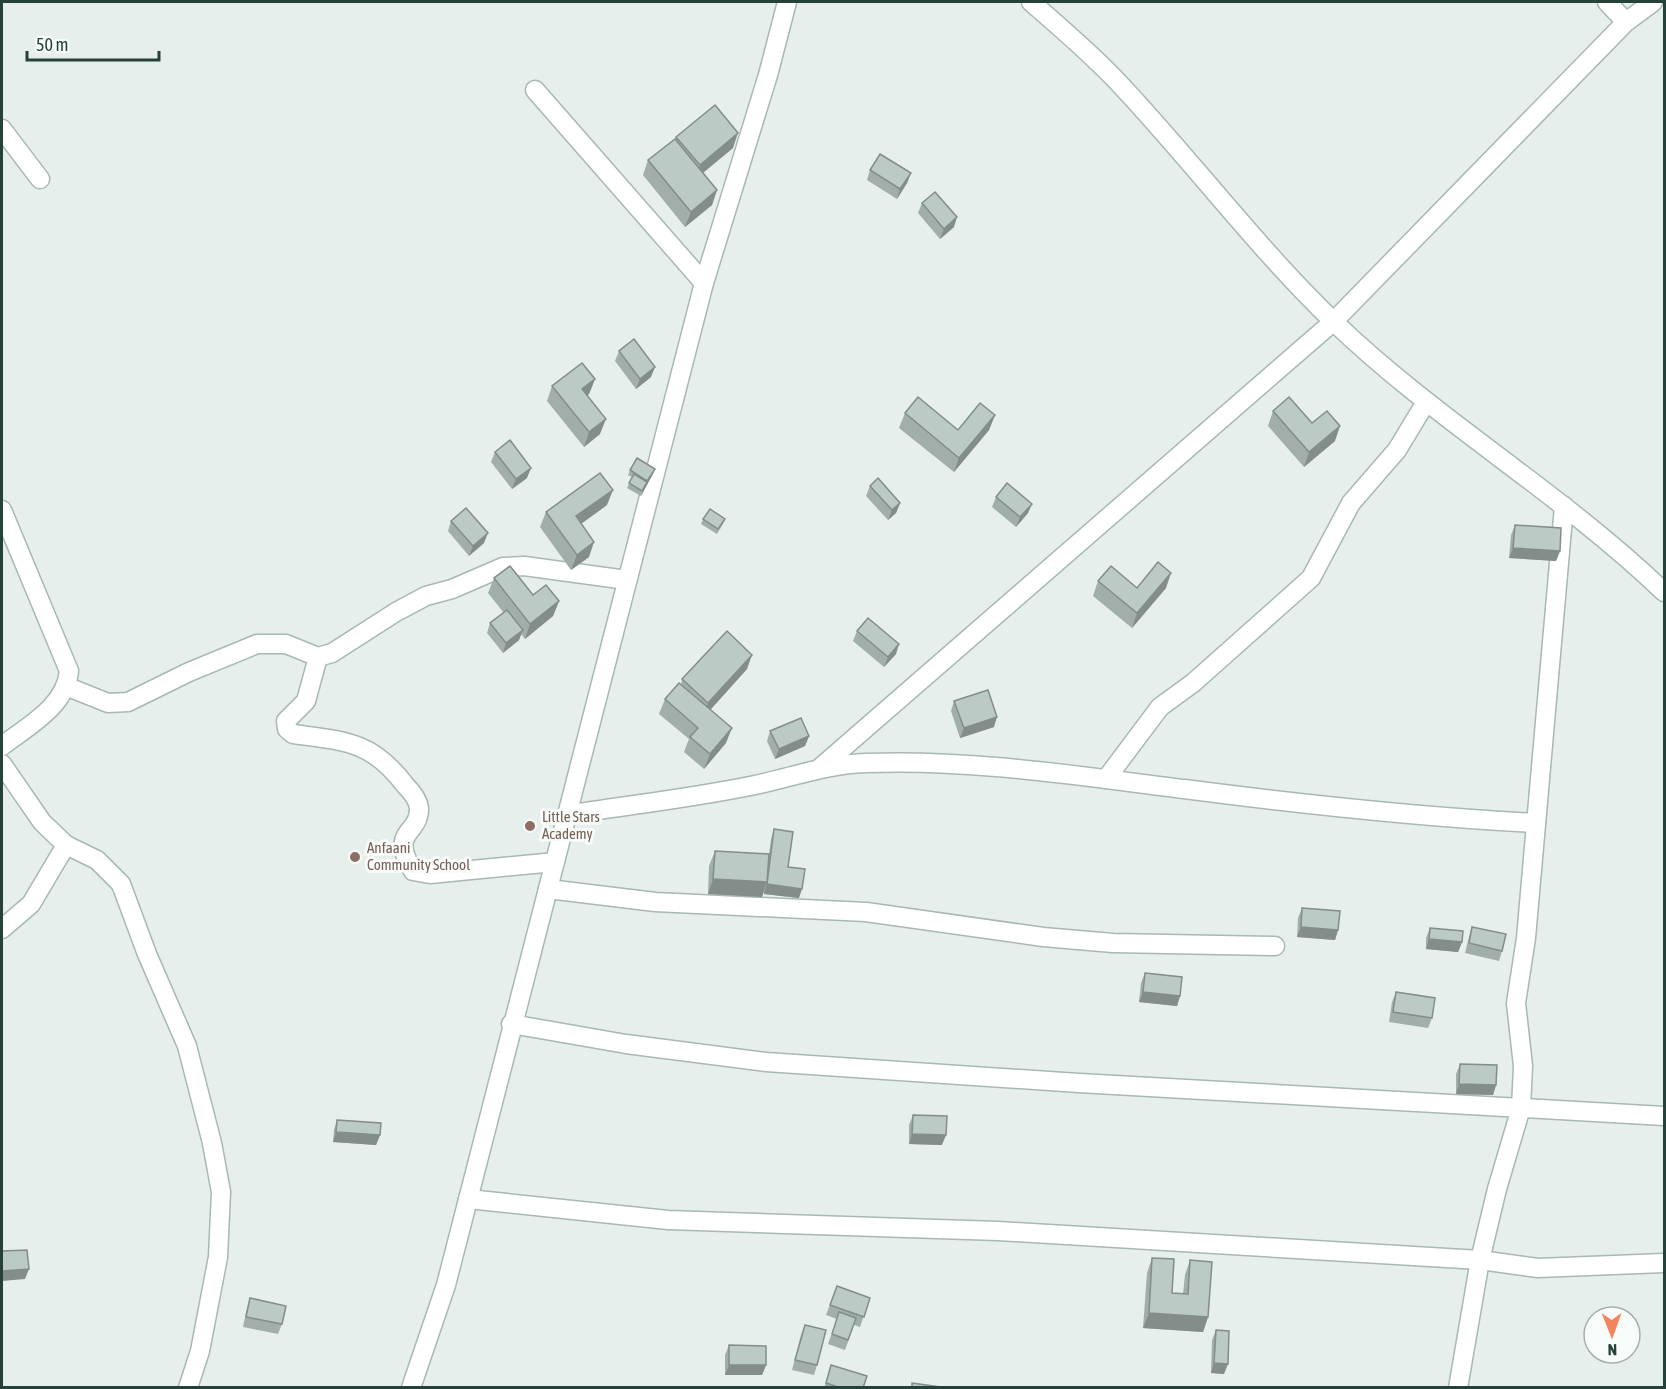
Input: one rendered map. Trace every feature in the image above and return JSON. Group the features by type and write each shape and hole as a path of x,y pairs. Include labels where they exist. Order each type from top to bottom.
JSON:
{"street":[{"path":"411,1388 446,1285 511,1024 704,283 768,75 787,2"},
{"path":"1031,2 1116,80 1224,203 1334,321 1426,402 1564,506 1665,592"},
{"path":"1607,2 1626,22"},
{"path":"821,767 1334,321 1626,22 1653,2"},
{"path":"535,90 704,283"},
{"path":"2,129 40,179"},
{"path":"1106,779 1160,707 1193,683 1311,578 1351,503 1396,450 1426,402"},
{"path":"1458,1388 1480,1260 1497,1189 1521,1108 1523,1066 1516,1003 1526,938 1564,506"},
{"path":"2,510 69,671 68,687 41,717 2,746"},
{"path":"68,687 108,703 128,702 189,672 257,645 286,644 318,657 332,653 396,612 426,596 452,590 503,567 524,566 627,580"},
{"path":"318,657 306,701 286,721 287,729 293,734 344,741 373,752 390,765 416,798 419,808 417,817 403,842 404,856 413,871 430,874 555,862"},
{"path":"566,815 756,785 821,767 864,763 937,762 1450,819 1536,823"},
{"path":"2,764 42,822 66,845 97,860 121,884 147,954 187,1046 212,1143 221,1192 218,1257 200,1351 189,1388"},
{"path":"2,929 31,904 66,845"},
{"path":"548,889 655,902 866,912 1043,937 1113,943 1275,946"},
{"path":"511,1024 626,1044 766,1062 1665,1116"},
{"path":"468,1199 668,1220 998,1231 1480,1260 1538,1268 1665,1263"}],"building":[{"path":"715,105 738,133 700,165 676,137"},
{"path":"675,139 717,190 691,212 648,160"},
{"path":"880,154 911,173 900,189 870,170"},
{"path":"935,192 957,217 944,229 922,203"},
{"path":"634,339 655,367 640,379 619,351"},
{"path":"582,363 595,379 582,389 606,419 589,432 552,386"},
{"path":"918,397 958,430 980,403 995,415 959,458 905,413"},
{"path":"1289,397 1312,423 1327,411 1340,426 1309,452 1273,411"},
{"path":"510,440 531,468 516,479 495,452"},
{"path":"637,458 655,469 647,481 630,470"},
{"path":"600,473 613,490 576,516 594,542 577,555 546,512"},
{"path":"634,474 647,482 642,491 629,483"},
{"path":"878,478 900,503 892,510 870,486"},
{"path":"1007,483 1032,504 1020,517 996,497"},
{"path":"466,508 488,533 473,546 451,521"},
{"path":"710,509 725,519 718,529 703,519"},
{"path":"1515,525 1561,528 1560,551 1513,548"},
{"path":"1158,562 1171,573 1137,613 1098,581 1111,566 1137,588"},
{"path":"510,566 533,595 546,585 559,601 530,624 494,578"},
{"path":"507,610 523,630 506,643 490,623"},
{"path":"868,618 899,644 888,657 857,631"},
{"path":"727,631 752,655 708,703 682,679"},
{"path":"679,683 732,728 710,754 690,737 698,728 665,699"},
{"path":"988,690 997,717 964,728 954,701"},
{"path":"801,718 809,736 779,749 770,731"},
{"path":"774,829 793,832 788,867 805,869 802,889 767,884"},
{"path":"715,851 769,854 767,882 713,879"},
{"path":"1302,908 1340,911 1338,930 1301,927"},
{"path":"1472,927 1506,934 1502,951 1469,943"},
{"path":"1430,928 1463,931 1462,942 1429,939"},
{"path":"1145,973 1182,977 1180,996 1143,992"},
{"path":"1396,992 1435,998 1432,1018 1393,1012"},
{"path":"1460,1064 1497,1065 1496,1085 1459,1084"},
{"path":"913,1115 947,1116 946,1135 912,1134"},
{"path":"337,1120 381,1123 380,1135 336,1132"},
{"path":"27,1250 29,1269 2,1271 2,1251"},
{"path":"1152,1258 1174,1259 1172,1293 1188,1294 1190,1260 1212,1262 1208,1317 1149,1313"},
{"path":"837,1286 870,1298 864,1317 830,1305"},
{"path":"250,1298 286,1306 282,1324 246,1317"},
{"path":"839,1312 856,1318 848,1340 832,1334"},
{"path":"805,1325 826,1330 817,1365 795,1360"},
{"path":"1216,1330 1229,1331 1228,1364 1214,1363"},
{"path":"729,1345 766,1346 766,1365 729,1365"},
{"path":"831,1365 867,1376 863,1388 841,1388 826,1383"},
{"path":"912,1383 948,1388 912,1388"}],"place":[{"name":"Little Stars Academy","path":"530,826"},
{"name":"Anfaani Community School","path":"355,857"}]}
